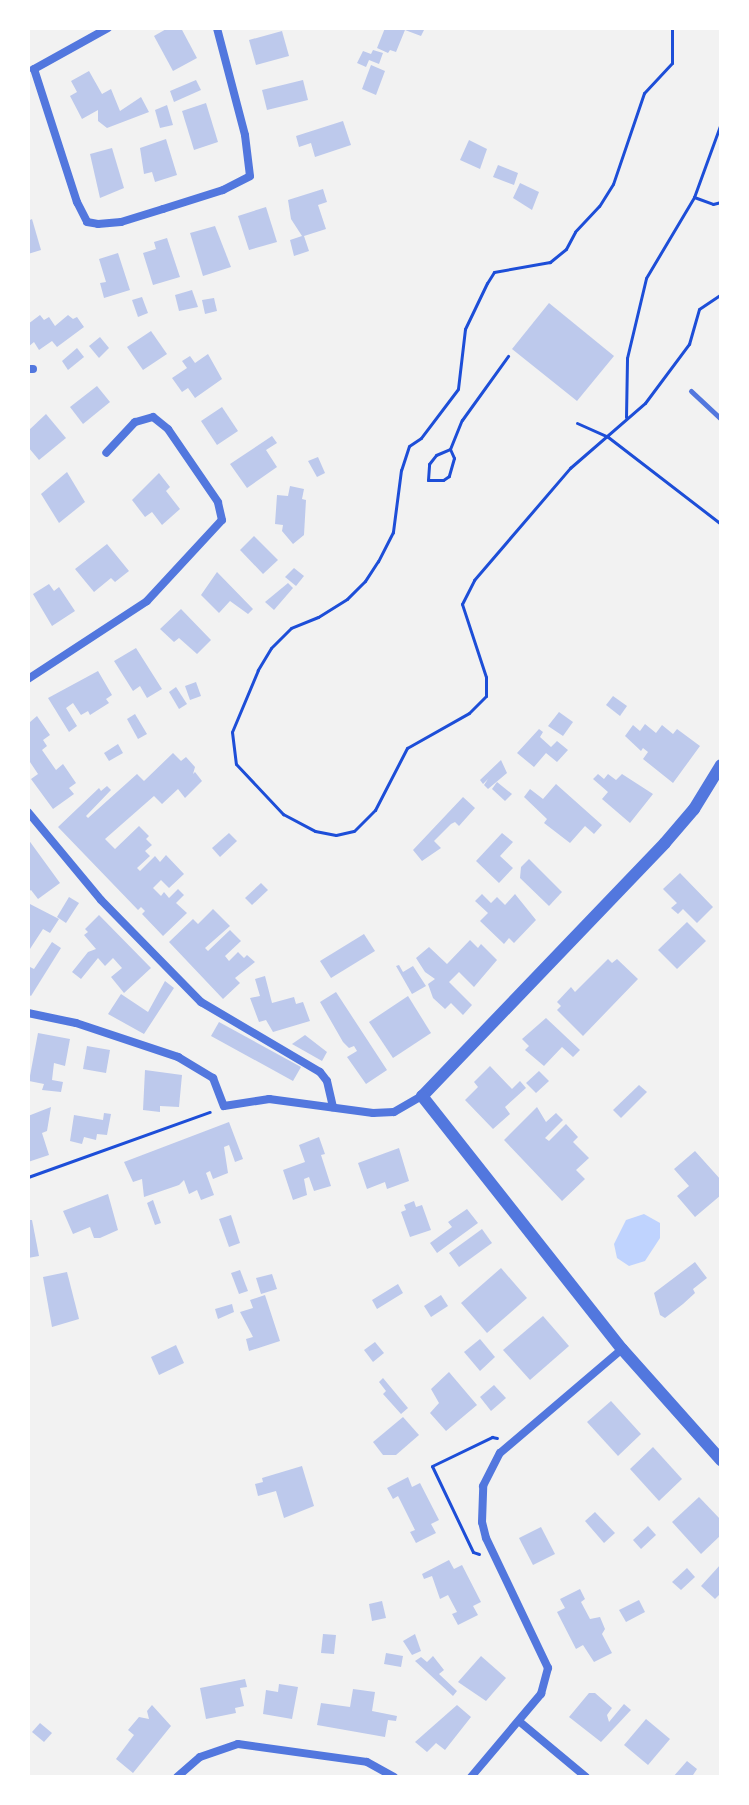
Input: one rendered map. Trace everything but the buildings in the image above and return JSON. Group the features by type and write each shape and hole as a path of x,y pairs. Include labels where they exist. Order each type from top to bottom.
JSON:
{"street":[{"path":"108,28 34,69 77,202 87,222 98,224 121,222 223,190 250,176 245,135 217,28"},
{"path":"28,679 147,601 222,520 218,502 168,429 153,417 135,422 106,453"},
{"path":"28,1013 76,1023 178,1057 213,1078 224,1106 269,1099 373,1113 394,1112 422,1096 665,843 694,809 721,765"},
{"path":"28,812 101,900 201,1002 320,1072 327,1081 333,1107"},
{"path":"422,1096 622,1349 721,1460"},
{"path":"471,1777 541,1694 548,1668 492,1556 482,1522 483,1486 500,1453 622,1349"},
{"path":"520,1722 586,1777"},
{"path":"177,1777 200,1757 238,1744 367,1762 394,1777"}],"lane":[{"path":"691,391 721,419"}],"path":[{"path":"672,28 672,63 644,93 613,184 599,206 575,232 566,249 550,262 494,272 487,283 465,329 458,389 421,438 409,446 401,470 393,532 378,561 347,599 318,617 291,628 271,648 258,670 232,732 236,764 261,795 283,814 315,831 336,835 354,831 375,810 407,748 469,713 486,696 486,677 462,604 474,580 570,468 645,403 689,344 699,309 721,294"},
{"path":"626,420 627,358 646,278 694,197 721,123"},
{"path":"694,197 713,204 721,202"},
{"path":"450,449 454,458 449,476 443,480 428,480 429,464 436,455 450,449 462,420 508,356"},
{"path":"577,423 608,437 721,524"},
{"path":"28,1177 224,1106"},
{"path":"492,1556 473,1552 432,1466 492,1437 504,1440"}],"water":[{"path":"644,1214 660,1223 660,1238 645,1261 629,1266 617,1258 614,1244 626,1220"}]}
